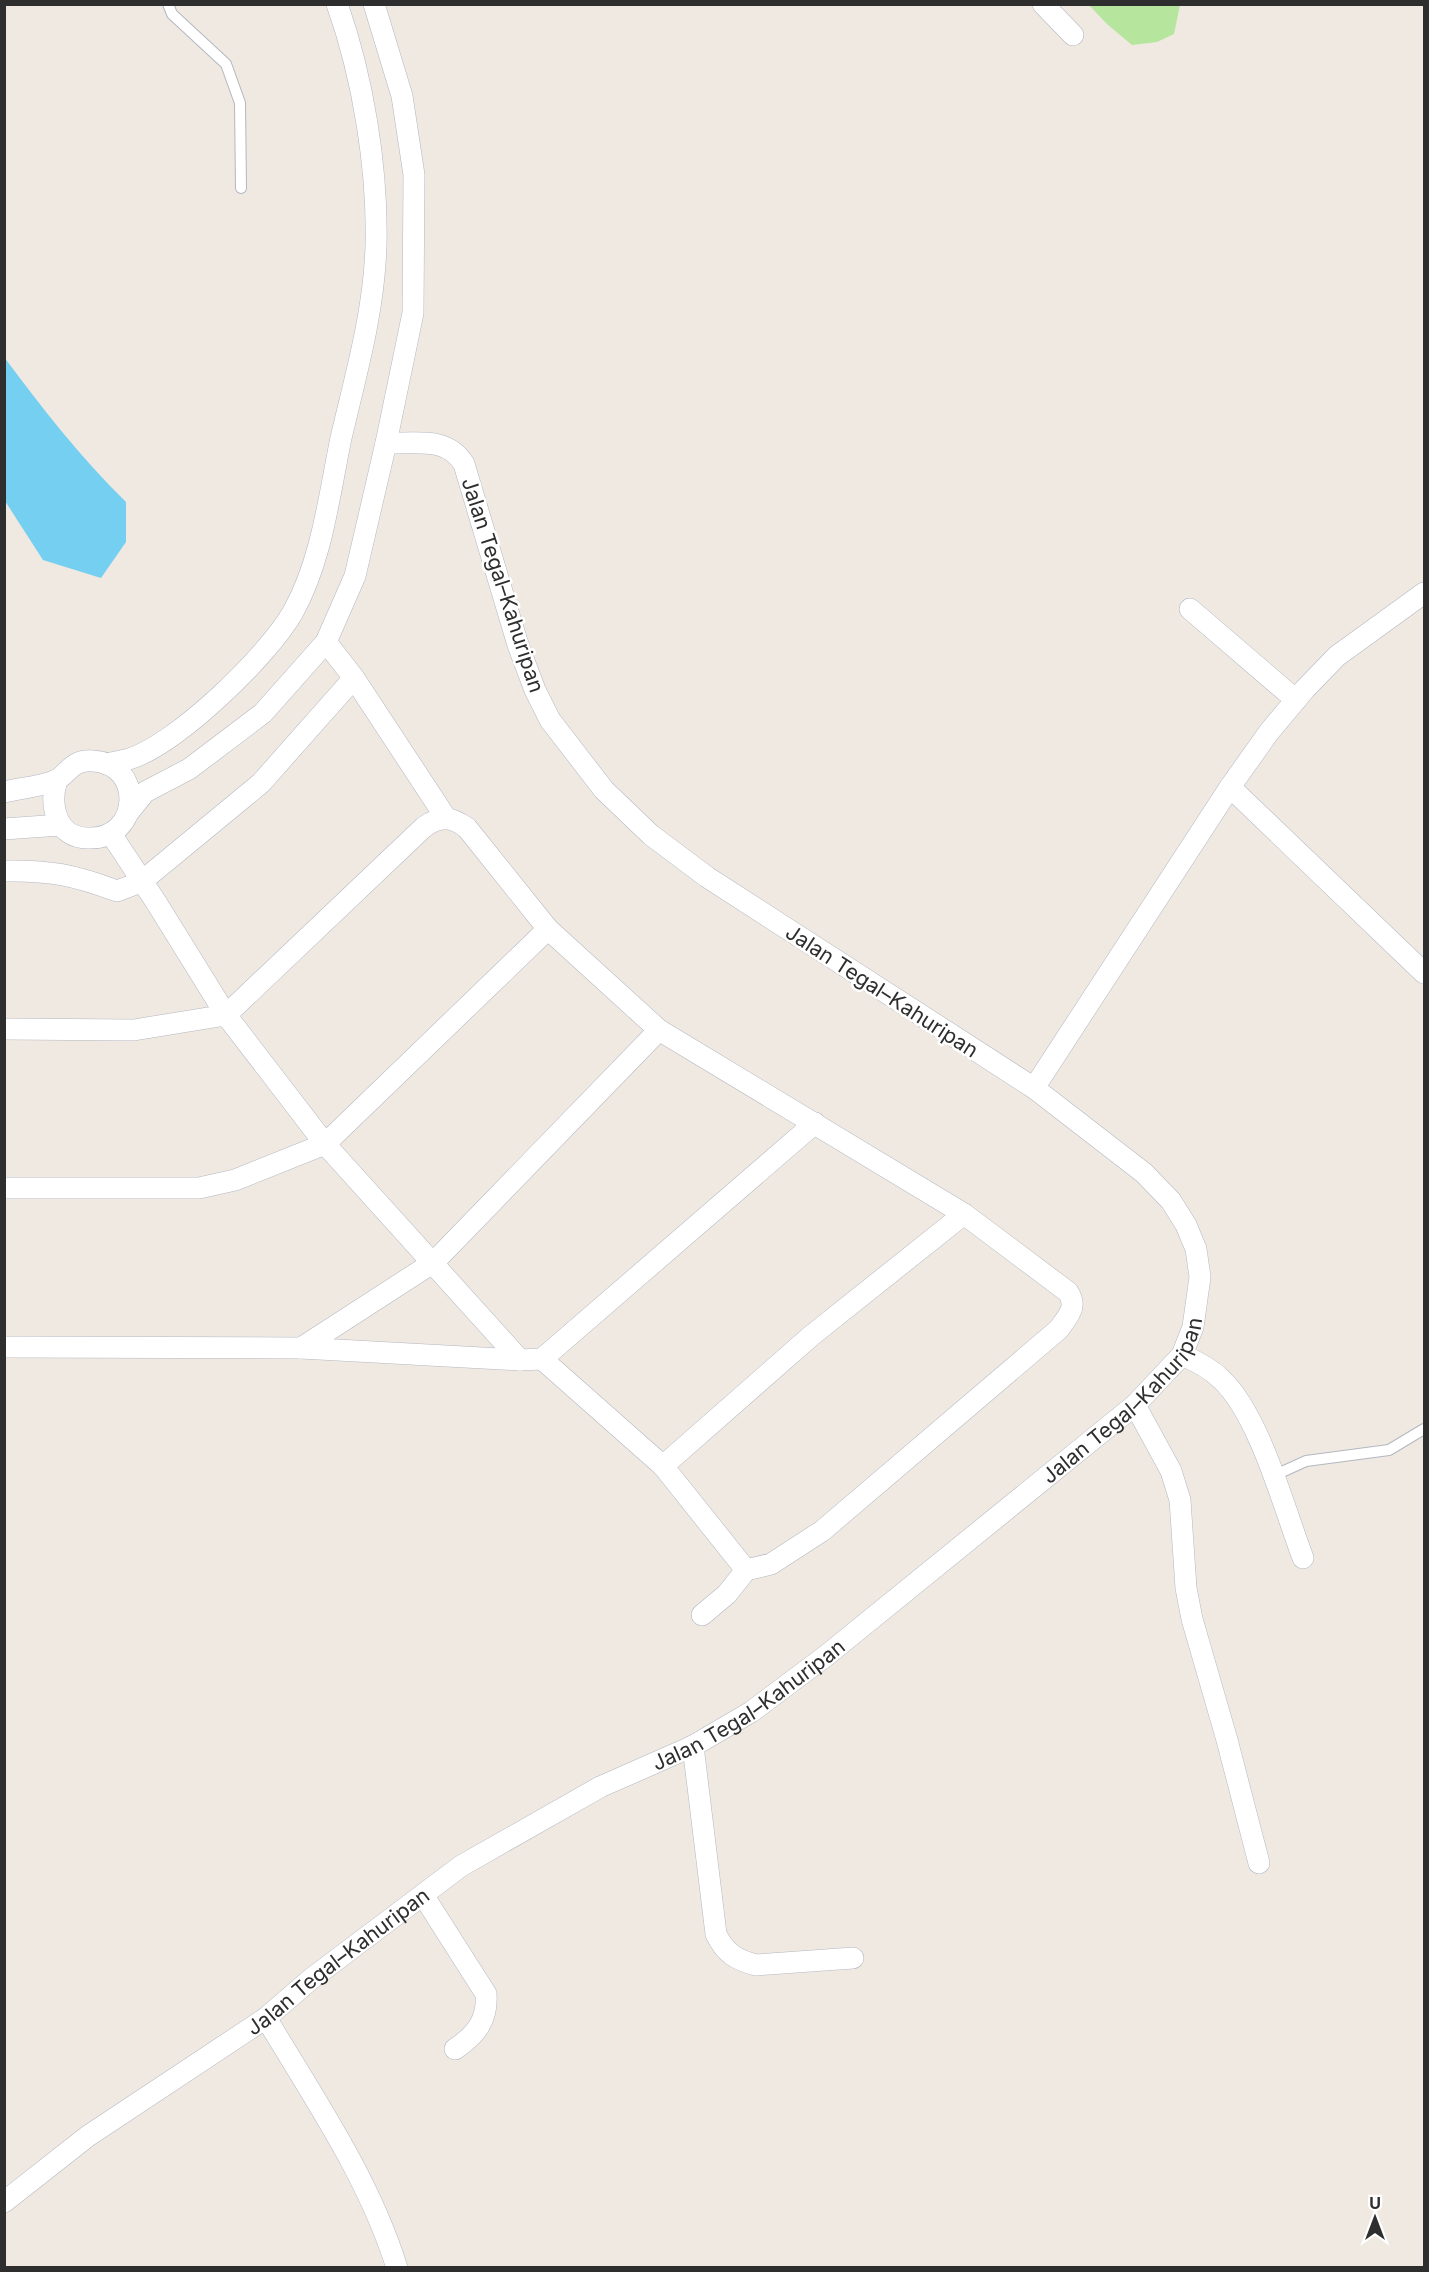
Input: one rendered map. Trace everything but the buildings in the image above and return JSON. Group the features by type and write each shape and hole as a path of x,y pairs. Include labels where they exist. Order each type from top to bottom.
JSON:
{"street":[{"path":"106,764 130,759 173,735 244,675 292,613 320,545 371,310 376,245 373,178 364,107 337,4"},
{"path":"128,813 131,798 127,783 118,771 106,764 93,760 78,763 66,770 57,780 53,803 60,825 84,838 98,838 111,834 124,821 145,792 189,769 263,713 326,642 355,576 386,443 412,313 414,175 402,96 374,4"},
{"path":"1042,4 1073,34"},
{"name":"Jalan Tegal–Kahuripan","path":"4,2202 88,2136 266,2018 311,1979 461,1866 600,1787 693,1746 750,1712 827,1655 1135,1405 1182,1355 1193,1327 1200,1278 1196,1250 1186,1225 1171,1201 1144,1173 1034,1088 707,877 651,835 604,790 555,728 535,690 518,645 465,464 456,450 442,444 386,443"},
{"path":"1034,1088 1230,786 1296,700 1337,656 1425,593"},
{"path":"1190,609 1296,700"},
{"path":"326,642 354,678 446,818"},
{"path":"4,871 43,870 77,876 117,891 141,882 261,783 354,678"},
{"path":"4,792 57,780"},
{"path":"1230,786 1425,973"},
{"path":"4,1029 134,1030 226,1016 424,827 435,820 446,818 457,821 467,828 548,929 659,1030 964,1214 1068,1292 1073,1305 1071,1313 1059,1329 945,1429 822,1531 771,1564 746,1570 727,1594 702,1615"},
{"path":"4,830 60,825"},
{"path":"111,834 226,1016 325,1144 434,1262 520,1360"},
{"path":"4,1188 199,1188 235,1180 325,1144 548,929"},
{"path":"301,1348 434,1262 659,1030"},
{"path":"4,1347 301,1348 520,1360 542,1359 815,1123"},
{"path":"663,1466 811,1336 964,1214"},
{"path":"1182,1355 1203,1365 1222,1379 1236,1396 1252,1425 1303,1558"},
{"path":"542,1359 663,1466 746,1570"},
{"path":"1135,1405 1171,1471 1180,1500 1186,1588 1192,1619 1259,1863"},
{"path":"693,1746 716,1934 722,1946 740,1961 756,1965 853,1958"},
{"path":"423,1895 486,1994 487,2007 474,2037 455,2049"},
{"path":"266,2018 332,2128 373,2206 397,2268"}],"lane":[{"path":"168,4 172,14 226,64 240,103 241,188"},
{"path":"1273,1476 1306,1461 1389,1450 1425,1429"}],"green space":[{"path":"1089,5 1180,5 1174,34 1157,42 1132,45"}],"water":[{"path":"4,357 62,432 126,502 126,542 101,578 43,560 5,501"}]}
